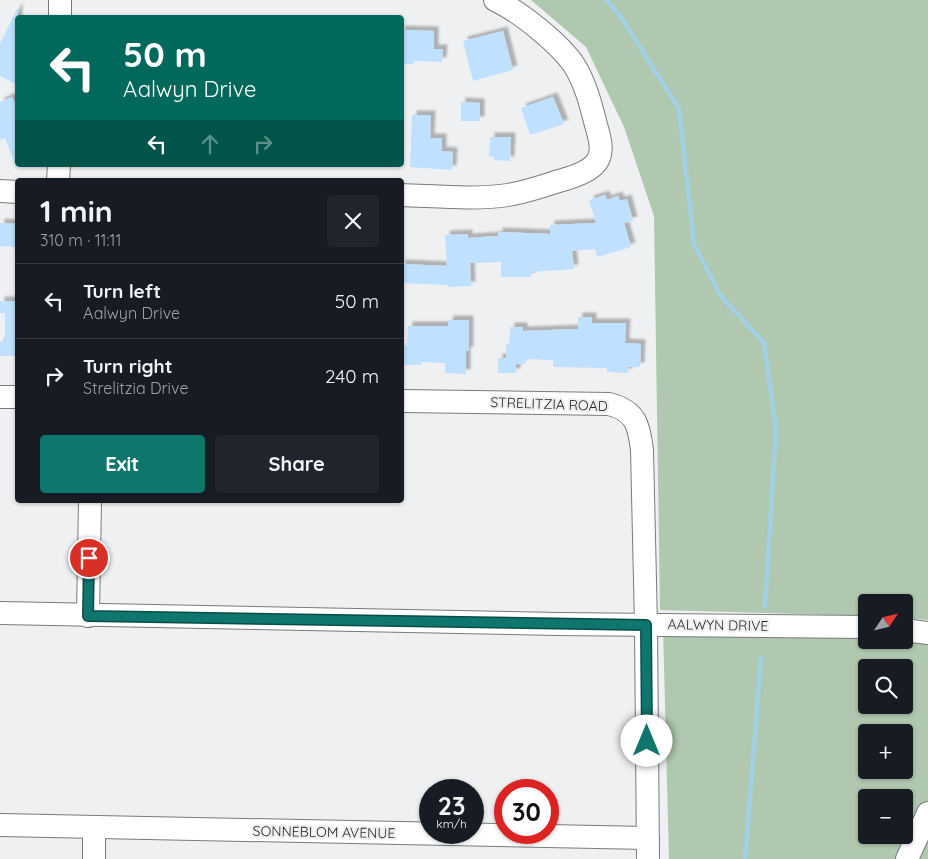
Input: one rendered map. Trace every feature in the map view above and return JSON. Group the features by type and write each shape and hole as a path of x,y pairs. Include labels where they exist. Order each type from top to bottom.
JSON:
{"street":[{"path":"60,0 60,15"},
{"path":"404,195 506,195 540,187 578,174 594,165 598,159 600,137 592,109 574,65 564,52 514,10 495,0"},
{"path":"0,191 15,192"},
{"path":"0,397 15,397"},
{"name":"STRELITZIA ROAD","path":"404,401 609,404 619,407 633,417 640,434 642,450 648,848"},
{"path":"88,616 90,503"},
{"name":"AALWYN DRIVE","path":"0,613 88,616 858,627"},
{"path":"913,631 928,633"},
{"path":"907,859 928,813"},
{"name":"SONNEBLOM AVENUE","path":"0,825 648,848"},
{"path":"94,828 94,859"}],"green space":[{"path":"531,0 928,0 928,620 913,619 913,594 858,594 858,616 660,610 654,216 624,127 586,47"},
{"path":"663,626 858,635 858,649 913,649 913,640 928,640 928,859 669,859"}],"building":[{"path":"18,7 18,15 15,15 15,84 0,76 0,44"},
{"path":"404,30 434,31 434,49 443,49 442,62 414,61 414,64 404,64"},
{"path":"503,31 513,70 473,81 463,41"},
{"path":"12,97 15,103 15,164 5,138 0,140 0,102"},
{"path":"553,97 564,124 530,135 521,108"},
{"path":"461,102 480,103 480,121 461,121"},
{"path":"412,115 431,115 430,138 442,138 442,151 453,152 452,170 410,167"},
{"path":"490,137 511,137 510,161 494,160 494,157 489,156"},
{"path":"605,195 607,200 618,196 620,201 627,199 633,221 624,223 631,247 597,257 595,249 572,251 574,269 531,272 531,277 501,277 501,262 470,263 471,286 448,287 448,285 404,283 404,264 447,266 445,235 468,234 468,238 498,236 498,232 550,234 550,225 596,223 589,200"},
{"path":"0,223 15,224 15,247 0,246"},
{"path":"0,301 15,301 15,356 0,356 0,341 5,341 5,313 0,313"},
{"path":"578,317 592,317 592,323 626,323 625,343 641,344 640,367 628,367 628,373 607,372 607,368 553,367 553,360 526,359 525,364 516,364 516,373 498,373 498,358 506,358 506,344 509,344 510,327 523,327 523,331 578,329"},
{"path":"449,320 469,320 469,351 466,351 466,374 445,373 445,363 421,362 421,365 404,365 404,345 407,345 408,326 448,326"}],"waterway":[{"path":"607,0 621,17 679,109 694,244 720,295 764,343 776,429 765,606"},
{"path":"745,859 761,658"}],"route":[{"path":"89,558 88,616 646,625 647,741"}]}
